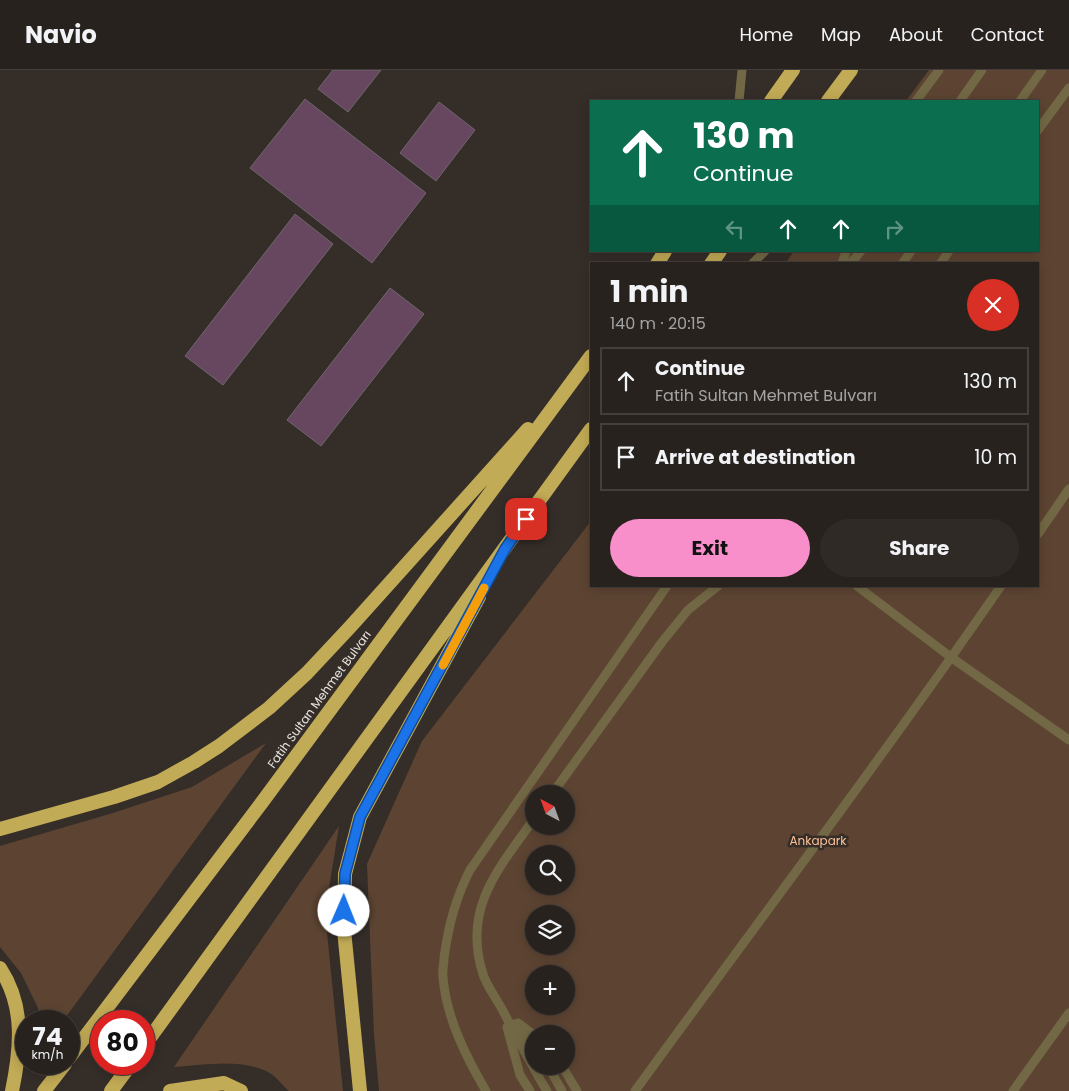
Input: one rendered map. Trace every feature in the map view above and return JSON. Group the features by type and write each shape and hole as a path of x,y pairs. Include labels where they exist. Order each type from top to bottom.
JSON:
{"highway":[{"path":"772,100 793,70"},
{"path":"829,100 851,70"},
{"path":"0,829 114,797 158,782 210,752 270,708 307,673 351,626 588,361"},
{"name":"Fatih Sultan Mehmet Bulvarı","path":"80,1043 588,361"},
{"path":"155,1031 590,430"},
{"path":"360,1091 344,930 345,874 365,808 505,549"},
{"path":"0,968 9,983 14,997 19,1024 18,1054 12,1091"},
{"path":"44,1091 56,1075"},
{"path":"111,1091 123,1075"},
{"path":"170,1091 224,1083 241,1091"}],"lane":[{"path":"739,100 742,70"},
{"path":"917,100 939,70"},
{"path":"961,100 982,70"},
{"path":"1021,100 1042,70"},
{"path":"1039,129 1069,88"},
{"path":"754,262 763,252"},
{"path":"852,262 860,252"},
{"path":"1039,533 1069,489"},
{"path":"486,1091 461,1041 450,1013 442,976 447,937 460,890 476,862 666,587"},
{"path":"559,785 667,636 688,610 717,587"},
{"path":"857,587 952,658 1069,740"},
{"path":"634,1091 952,658 1001,587"},
{"path":"525,832 491,880 478,915 476,941 483,976 503,1010 531,1066 547,1091"},
{"path":"503,1010 525,1028"},
{"path":"503,1010 525,1036"},
{"path":"503,1010 520,1075 530,1091"},
{"path":"1013,1091 1069,1013"},
{"path":"553,1075 562,1091"},
{"path":"567,1075 577,1091"}],"green space":[{"name":"Ankapark","path":"929,70 1069,70 1069,1091 379,1091 374,1034 367,864 422,741 590,522 590,587 1039,587 1039,262 786,262 793,252 1039,252 1039,100 907,100"},
{"path":"266,743 71,1010 38,1010 21,973 0,947 0,846 113,813 192,787"},
{"path":"339,826 325,913 343,1091 289,1091 268,1072 245,1065 222,1064 174,1067"}],"building":[{"path":"333,70 381,70 348,112 318,89"},
{"path":"305,99 426,193 372,263 250,168"},
{"path":"439,102 475,130 436,181 400,153"},
{"path":"295,214 333,244 223,385 185,356"},
{"path":"390,288 424,314 321,446 287,420"}],"slow traffic":[{"path":"443,665 484,588"}],"route":[{"path":"344,911 345,874 360,817 505,549 526,519"}]}
